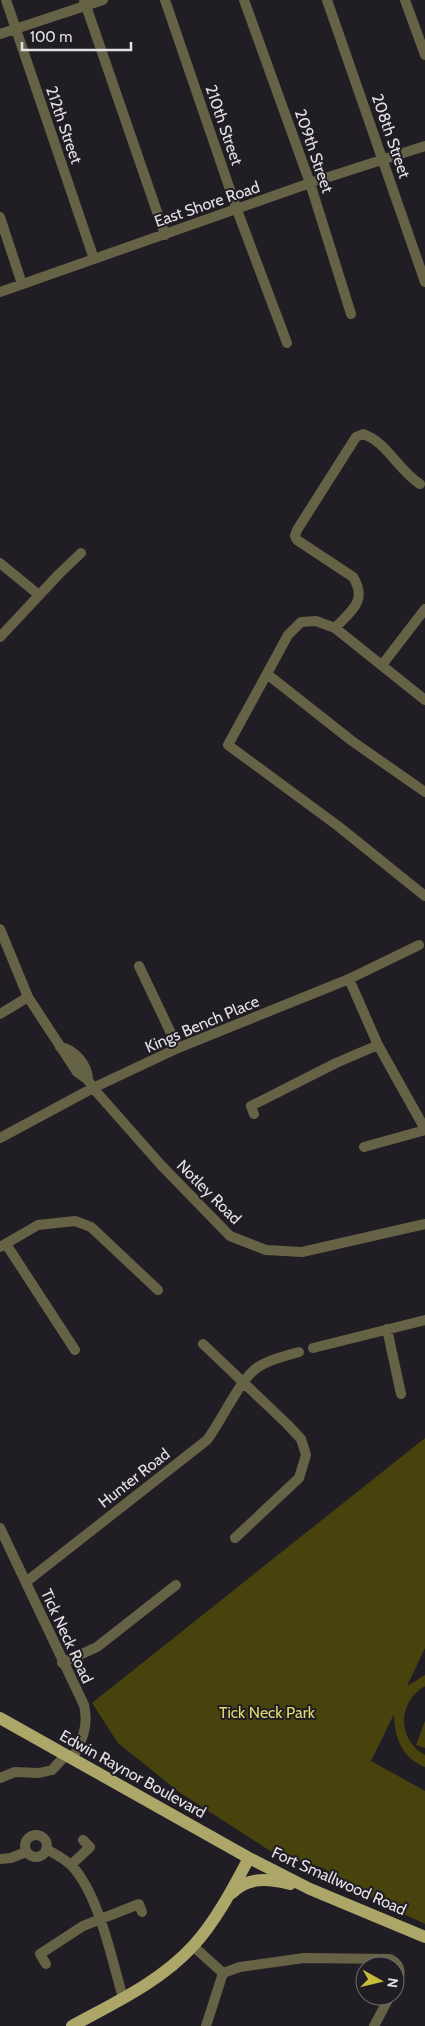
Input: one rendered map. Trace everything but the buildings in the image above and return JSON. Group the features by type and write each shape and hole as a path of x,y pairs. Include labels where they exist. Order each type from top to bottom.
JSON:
{"main road":[{"name":"Edwin Raynor Boulevard","path":"0,1718 249,1858"},
{"name":"Fort Smallwood Road","path":"72,2026 148,1984 193,1946 222,1904 249,1858 310,1889 425,1937"},
{"path":"222,1904 238,1887 262,1879 310,1889"}],"street":[{"name":"212th Street","path":"6,0 94,259"},
{"path":"0,34 85,3 103,0"},
{"name":"210th Street","path":"165,0 237,210 287,343"},
{"name":"209th Street","path":"244,0 310,183 351,314"},
{"name":"208th Street","path":"327,0 425,282"},
{"path":"405,0 425,55"},
{"path":"85,3 166,235"},
{"name":"East Shore Road","path":"0,292 310,183 384,161 425,146"},
{"path":"0,217 22,284"},
{"path":"335,628 357,604 360,592 358,585 353,577 297,540 295,536 297,530 356,437 363,434 370,436 386,449 404,471 420,484"},
{"path":"0,637 81,553"},
{"path":"0,563 39,595"},
{"path":"382,665 425,609"},
{"path":"425,700 335,628 316,621 301,622 288,635 228,745 338,826 425,896"},
{"path":"267,674 352,741 425,792"},
{"path":"0,929 28,997 0,1014"},
{"name":"Kings Bench Place","path":"0,1138 90,1084 349,979 419,945"},
{"path":"139,966 178,1048"},
{"path":"349,979 378,1045 425,1130 364,1147"},
{"name":"Notley Road","path":"28,997 60,1047 70,1049 88,1071 90,1084 161,1165 230,1236 266,1250 302,1252 425,1224"},
{"path":"254,1114 251,1106 336,1063 378,1045"},
{"path":"75,1350 3,1246 38,1225 74,1221 91,1227 158,1290"},
{"path":"313,1348 425,1320"},
{"path":"386,1329 400,1394"},
{"path":"203,1344 301,1439 306,1456 299,1478 235,1538"},
{"path":"242,1382 258,1367 278,1357 298,1352"},
{"name":"Hunter Road","path":"26,1582 207,1440 223,1418 242,1382"},
{"name":"Tick Neck Road","path":"0,1528 62,1663 84,1705 86,1715 84,1735 69,1757"},
{"path":"62,1663 97,1647 176,1585"},
{"path":"0,1778 15,1772 38,1773 52,1770 69,1757"},
{"path":"0,1859 26,1852 36,1857 44,1854 46,1849 44,1840 41,1837 34,1836 25,1844 26,1852"},
{"path":"71,1865 90,1847 83,1840"},
{"path":"46,1849 71,1865 88,1892 123,1998"},
{"path":"46,1964 40,1954 82,1926 99,1921 138,1904 142,1912"},
{"path":"193,1946 223,1973"},
{"path":"223,1973 240,1967 304,1958 355,1958"},
{"path":"206,2026 223,1973"},
{"path":"374,2026 385,2006"}],"green space":[{"name":"Tick Neck Park","path":"425,1438 425,1648 407,1686 425,1675 425,1686 409,1701 404,1721 405,1731 409,1740 425,1755 425,1767 410,1758 401,1746 394,1723 394,1714 371,1761 425,1791 425,1924 378,1902 323,1868 272,1852 179,1792 118,1743 92,1703"},
{"path":"425,1721 425,1748 416,1745"}]}
